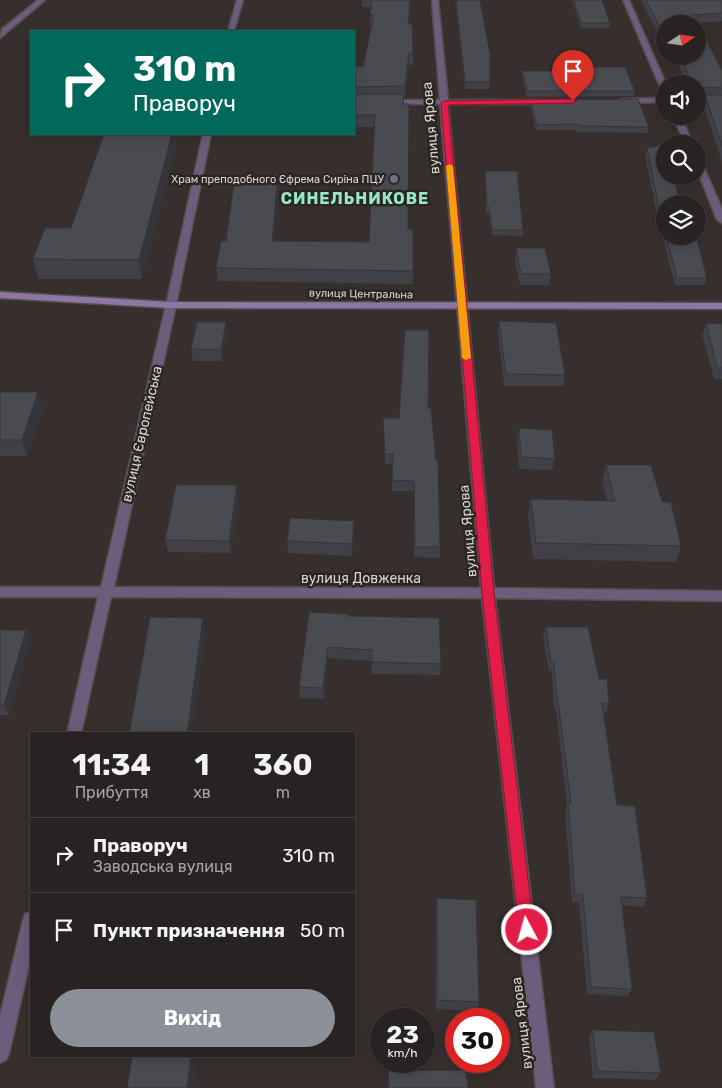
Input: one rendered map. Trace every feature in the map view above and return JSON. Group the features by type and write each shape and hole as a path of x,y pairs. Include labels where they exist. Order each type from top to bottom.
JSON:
{"main road":[{"name":"вулиця Центральна","path":"0,295 171,305 462,308 722,306"}],"street":[{"path":"0,36 8,25 32,11 42,0"},
{"path":"231,30 240,0"},
{"name":"вулиця Ярова","path":"435,0 488,593 545,1088"},
{"path":"626,0 659,75"},
{"path":"607,101 656,100"},
{"path":"706,100 722,100"},
{"path":"355,102 559,102"},
{"name":"вулиця Європейська","path":"74,732 171,305 207,135"},
{"path":"706,182 722,220"},
{"name":"вулиця Довженка","path":"0,592 488,593 722,596"},
{"path":"0,1054 30,924"}],"building":[{"path":"372,0 410,0 408,24 412,24 413,53 409,53 405,86 355,87 355,66 363,67 374,15 370,15"},
{"path":"456,0 480,0 490,54 490,82 465,82"},
{"path":"574,0 602,0 610,23 581,23"},
{"path":"646,0 722,0 722,13 656,15 656,19"},
{"path":"706,39 722,70 722,88 706,87 706,75 689,75 684,65 706,65"},
{"path":"555,67 625,67 635,91 528,91 522,71 556,71"},
{"path":"355,94 404,94 403,104 409,104 408,229 413,229 413,271 216,268 221,241 226,241 235,175 278,174 272,241 369,242 375,115 355,115"},
{"path":"706,95 722,95 722,146 706,98"},
{"path":"638,99 649,127 578,126 577,124 537,125 530,100"},
{"path":"104,135 172,135 139,260 33,259 45,228 71,228"},
{"path":"656,146 656,185 675,185 678,195 656,195 647,148"},
{"path":"485,171 517,171 523,230 492,230 489,207 487,207"},
{"path":"668,245 698,245 707,278 677,278"},
{"path":"516,248 545,248 551,274 521,274"},
{"path":"499,321 556,323 565,375 506,374"},
{"path":"197,322 226,322 221,350 191,349"},
{"path":"706,323 722,324 722,368 717,367"},
{"path":"405,330 429,330 428,408 431,408 436,461 438,461 440,547 415,547 414,481 392,480 393,454 385,454 383,418 399,418"},
{"path":"0,392 38,392 22,440 0,440"},
{"path":"519,428 552,430 555,459 521,457"},
{"path":"606,465 651,465 662,502 671,502 681,546 536,543 531,499 615,501"},
{"path":"176,485 237,485 229,541 165,540"},
{"path":"290,518 354,521 352,544 287,541"},
{"path":"309,612 348,614 348,616 439,618 441,664 372,662 372,650 328,647 323,688 299,687"},
{"path":"150,617 203,618 187,732 129,732"},
{"path":"546,627 588,627 599,679 607,679 609,703 602,703 617,805 635,806 647,898 621,897 632,989 591,987 583,895 575,894 568,802 571,803 557,700 554,662 551,662"},
{"path":"0,630 26,630 4,705 0,704"},
{"path":"437,898 476,900 479,1002 438,1000"},
{"path":"593,1030 654,1032 661,1073 597,1071"},
{"path":"132,1057 191,1057 187,1088 127,1088"},
{"path":"435,1070 445,1070 445,1073 466,1073 468,1088 389,1088 388,1073 435,1073"}],"slow traffic":[{"path":"450,166 466,358"}],"place":[{"name":"Храм преподобного Єфрема Сиріна ПЦУ","path":"394,179"}],"district":[{"name":"СИНЕЛЬНИКОВЕ","path":"355,198"}],"route":[{"path":"527,930 488,593 444,103 573,101"}]}
